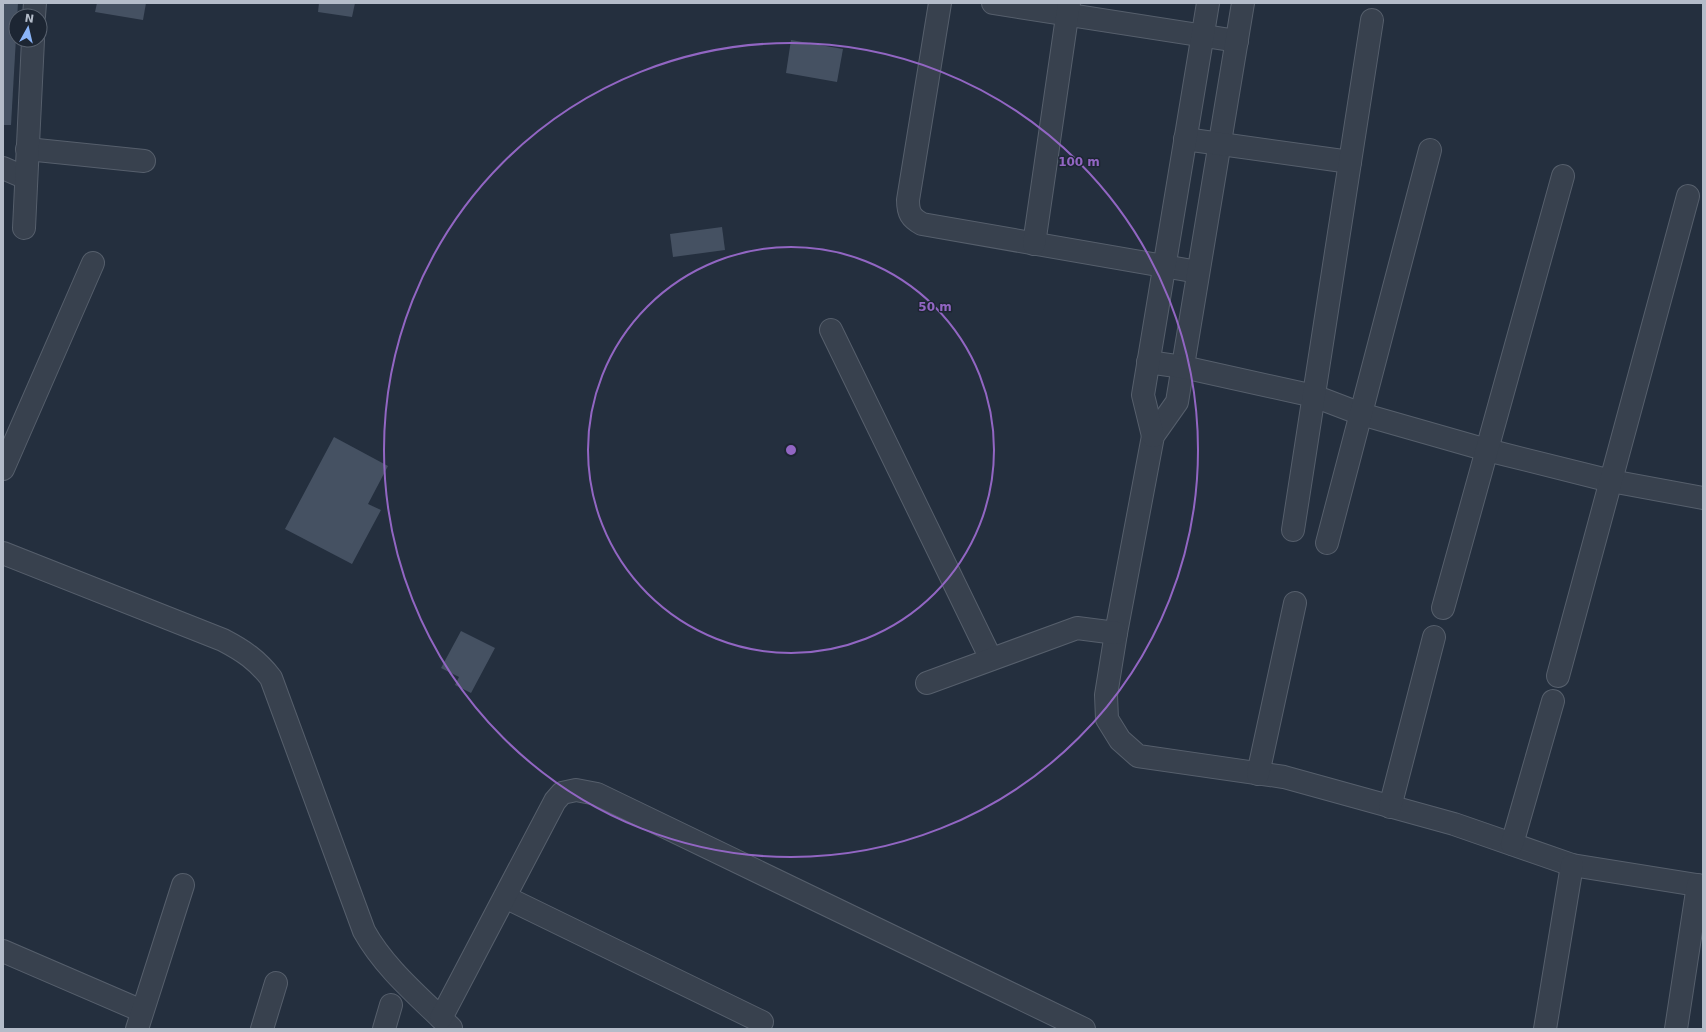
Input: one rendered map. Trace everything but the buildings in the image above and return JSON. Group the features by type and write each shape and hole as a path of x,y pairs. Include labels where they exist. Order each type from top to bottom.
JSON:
{"street":[{"path":"940,3 908,200 910,214 913,218 922,224 1198,272"},
{"path":"993,3 1068,9 1202,36 1237,41"},
{"path":"1208,3 1143,395 1153,436 1116,633 1106,695 1107,719 1120,740 1138,756 1284,777 1454,824 1572,866 1700,885 1676,1029"},
{"path":"1153,436 1177,402 1243,3"},
{"path":"1034,244 1068,9"},
{"path":"1293,530 1372,20"},
{"path":"24,228 33,48"},
{"path":"1185,138 1350,162"},
{"path":"27,149 144,160"},
{"path":"1327,543 1430,150"},
{"path":"3,168 26,178"},
{"path":"1443,608 1563,176"},
{"path":"1558,676 1688,196"},
{"path":"3,469 93,263"},
{"path":"831,330 991,659"},
{"path":"1148,362 1182,367 1314,396 1361,414 1487,450 1611,481 1703,498"},
{"path":"3,553 223,640 241,649 259,664 271,678 364,931 374,947 390,966 447,1024 504,898 555,801 562,793 576,790 597,794 1084,1029"},
{"path":"1258,774 1295,603"},
{"path":"927,683 1077,628 1116,633"},
{"path":"1390,807 1434,637"},
{"path":"1512,844 1553,701"},
{"path":"1545,1029 1572,866"},
{"path":"3,951 139,1020 182,885"},
{"path":"504,898 762,1022"},
{"path":"262,1029 276,983"},
{"path":"384,1029 391,1005"}]}
